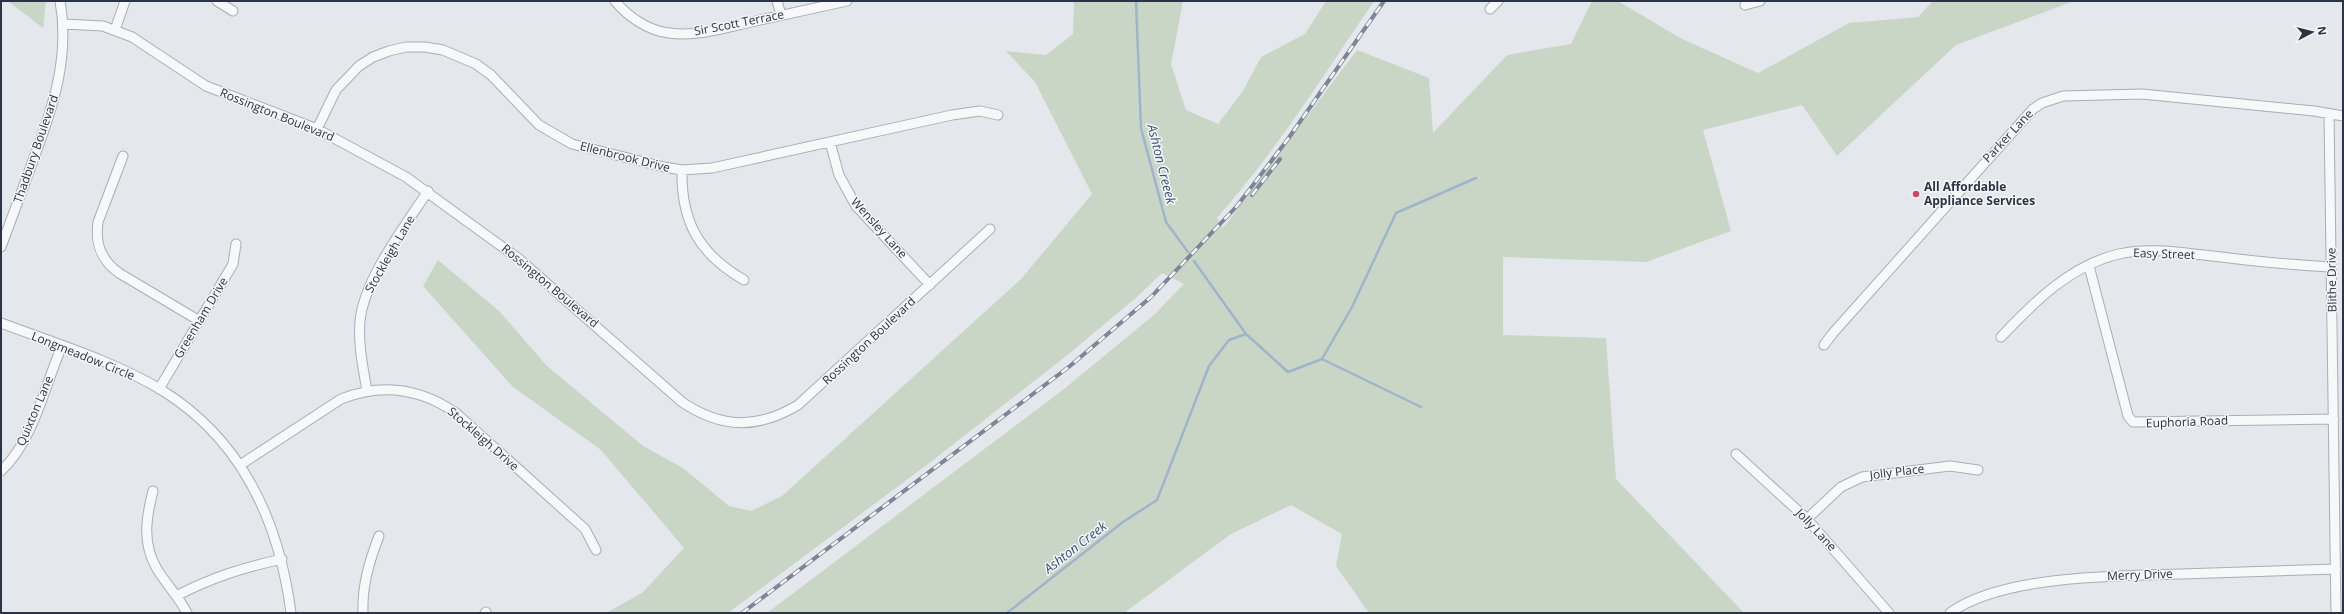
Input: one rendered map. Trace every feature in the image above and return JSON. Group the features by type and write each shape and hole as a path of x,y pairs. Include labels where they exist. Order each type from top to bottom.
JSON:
{"street":[{"name":"Thadbury Boulevard","path":"1,247 54,105 61,74 63,24 60,1"},
{"path":"116,30 125,1"},
{"path":"216,1 234,11"},
{"name":"Sir Scott Terrace","path":"615,1 631,16 643,24 668,33 702,32 847,1"},
{"path":"777,1 781,15"},
{"path":"1490,9 1498,1"},
{"path":"1744,4 1760,1"},
{"name":"Rossington Boulevard","path":"63,24 86,24 116,30 132,37 206,86 317,129 374,159 428,191 519,259 682,402 711,417 736,424 774,418 798,404 990,229"},
{"name":"Ellenbrook Drive","path":"317,129 336,90 359,66 373,57 406,47 425,47 448,51 476,64 490,75 539,125 558,138 584,148 682,170 712,168 973,112 980,111 998,115"},
{"name":"Parker Lane","path":"1824,345 1984,161 2033,109 2042,103 2062,96 2142,94 2314,111 2343,116"},
{"name":"Blithe Drive","path":"2329,114 2336,613"},
{"name":"Wensley Lane","path":"830,142 839,175 856,206 930,284"},
{"path":"123,156 98,222 96,233 102,256 109,266 119,273 198,320"},
{"path":"682,170 684,205 695,235 715,260 744,280"},
{"name":"Stockleigh Lane","path":"367,391 359,336 363,303 375,276 428,191"},
{"name":"Greenham Drive","path":"159,389 198,320 233,264 236,244"},
{"name":"Easy Street","path":"2001,337 2062,280 2089,266 2118,254 2143,251 2331,266"},
{"name":"Euphoria Road","path":"2089,266 2128,416 2133,422 2334,419"},
{"name":"Longmeadow Circle","path":"1,323 110,364 159,389 206,425 240,466 263,507 282,558 291,613"},
{"name":"Quixton Lane","path":"1,471 13,459 27,435 62,346"},
{"name":"Stockleigh Drive","path":"240,466 326,407 341,399 367,391 395,389 410,391 425,395 451,409 585,529 596,550"},
{"name":"Jolly Lane","path":"1736,454 1807,519 1889,613"},
{"name":"Jolly Place","path":"1807,519 1841,487 1862,477 1950,466 1978,470"},
{"path":"153,491 147,514 147,542 156,569 187,613"},
{"path":"363,613 365,580 370,558 379,536"},
{"path":"176,596 206,580 282,558"},
{"name":"Merry Drive","path":"1950,613 1973,599 1986,594 2072,579 2112,576 2336,569"}],"green space":[{"path":"1,1 46,1 43,28 9,2"},
{"path":"1074,1 1183,1 1171,64 1186,110 1218,124 1243,91 1261,57 1305,34 1326,1 1374,1 1318,85 1279,139 1239,192 1217,218 1223,228 1357,50 1429,78 1433,133 1507,55 1571,44 1592,1 1618,1 1680,38 1758,73 1849,23 1918,17 1933,1 2074,1 1956,45 1837,156 1802,105 1703,130 1731,231 1646,262 1503,257 1503,335 1606,338 1616,479 1744,613 1369,613 1336,566 1342,534 1291,505 1231,534 1124,613 767,613 1064,389 1155,314 1184,284 1162,273 1138,296 1065,357 928,464 728,613 606,613 642,593 684,548 601,450 513,387 423,286 438,260 499,311 547,366 643,446 683,468 729,506 751,511 782,496 1021,279 1092,194 1035,82 1006,51 1046,55 1073,34"}],"waterway":[{"name":"Ashton Creeek","path":"1136,1 1141,128 1166,222 1188,252"},
{"path":"1322,359 1352,307 1396,213 1476,178"},
{"path":"1194,261 1246,334 1288,372 1322,359 1421,407"},
{"name":"Ashton Creek","path":"1007,613 1123,522 1157,500 1209,366 1229,340 1246,334"}],"railway":[{"path":"742,613 1070,366 1151,297 1237,206 1288,139 1384,1"},
{"path":"1252,195 1280,159"}],"place":[{"name":"All Affordable Appliance Services","path":"1916,194"}]}
